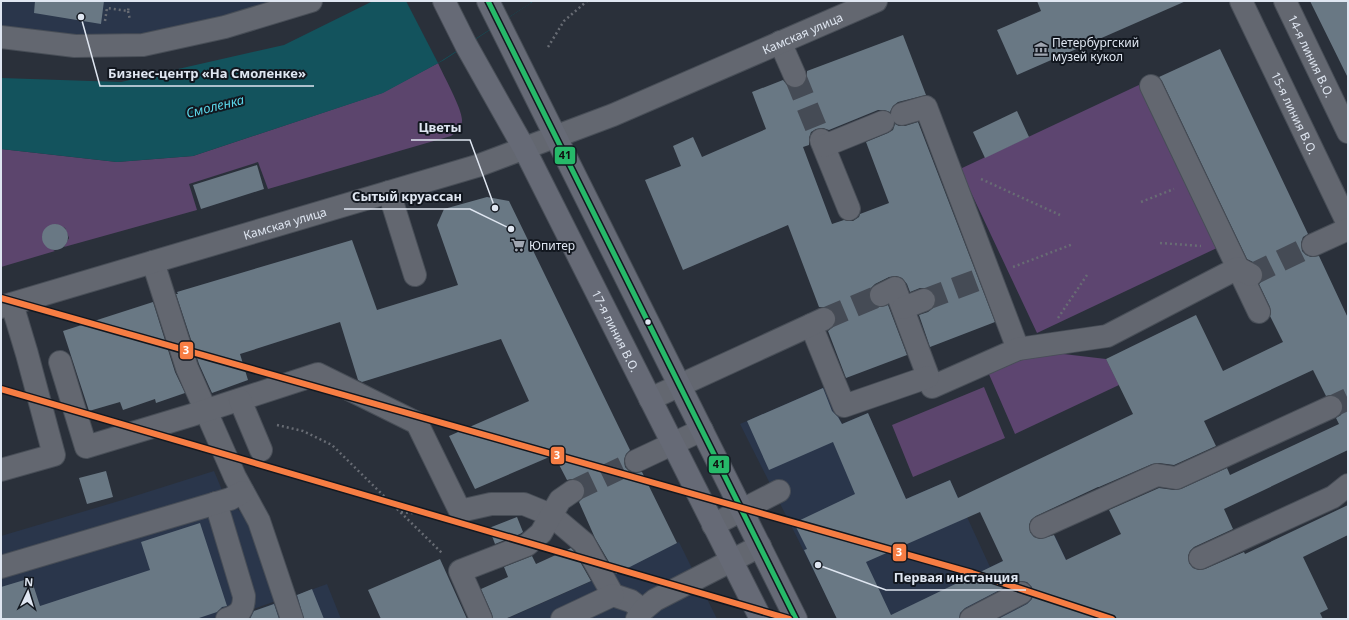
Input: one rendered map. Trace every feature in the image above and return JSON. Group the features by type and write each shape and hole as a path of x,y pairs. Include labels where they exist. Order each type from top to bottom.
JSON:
{"main road":[{"name":"17-я линия В.О.","path":"444,1 466,45 524,148 761,619"},
{"path":"488,1 796,619"}],"street":[{"path":"1,37 75,46 142,45 226,27 311,1"},
{"name":"Камская улица","path":"6,306 477,166 613,115 876,1"},
{"name":"15-я линия В.О.","path":"1241,1 1348,224"},
{"name":"14-я линия В.О.","path":"1285,1 1348,132"},
{"path":"780,42 794,76"},
{"path":"1151,86 1196,180 1244,271 1259,312"},
{"path":"849,209 823,143 926,107 985,277 1018,349"},
{"path":"389,192 415,275"},
{"path":"1313,245 1348,229"},
{"path":"153,262 187,368 235,477 259,521 292,619"},
{"path":"881,294 895,288 932,387 1018,349 1107,336 1244,271"},
{"path":"903,308 924,300"},
{"path":"1,470 54,455 27,354 6,306"},
{"path":"650,399 817,322 844,406 928,377"},
{"path":"60,362 86,447 206,411 318,374 417,423 460,511 491,504 524,504 551,515 584,543 613,595 631,601 640,615 655,600 760,546"},
{"path":"240,400 261,450"},
{"path":"1041,527 1157,475 1176,478 1331,406"},
{"path":"636,461 702,430"},
{"path":"1200,558 1332,498 1348,485"},
{"path":"714,525 779,490"},
{"path":"482,619 460,571 527,545 541,533 560,500 573,491"},
{"path":"1,567 230,499 243,492"},
{"path":"216,503 244,596 244,605 240,612 227,619"},
{"path":"971,619 1022,593"},
{"path":"562,619 613,595"}],"path":[{"path":"548,47 564,21 588,1"},
{"path":"107,8 128,11 129,6"},
{"path":"974,176 1060,215"},
{"path":"1141,202 1196,180"},
{"path":"985,277 1073,244"},
{"path":"1057,319 1087,275"},
{"path":"276,425 303,431 332,444 447,558"},
{"path":"401,512 438,515"}],"shaded area":[{"path":"2,1 275,1 226,19 140,35 64,36 1,28"},
{"path":"438,63 456,101 462,121 461,126 451,136 268,189 258,162 189,184 197,210 64,247 69,238 65,228 56,224 46,228 42,237 46,246 55,251 1,267 1,149 117,162 193,156 382,93"},
{"path":"1141,84 1219,247 1037,333 960,169"},
{"path":"1038,351 1106,359 1119,385 1015,434 988,372"},
{"path":"825,387 842,424 868,413 906,499 950,480 990,567 1055,536 1077,583 1161,619 838,619 740,424"},
{"path":"984,387 1005,438 913,477 892,425"},
{"path":"214,471 222,490 251,525 276,601 253,609 253,611 327,584 341,619 1,619 1,536"},
{"path":"679,542 717,619 506,619 677,543"}],"water":[{"name":"Смоленка","path":"373,1 534,1 444,60 383,93 193,156 117,162 1,149 1,78 121,82 284,45"}],"pier":[{"path":"406,1 530,1 531,3 438,63"}],"building":[{"path":"35,1 104,1 101,24 34,13"},
{"name":"Петербургский музей кукол","path":"1037,1 1186,1 1017,75 997,30 1041,11"},
{"path":"1310,1 1348,1 1348,78"},
{"path":"903,35 926,95 898,102 893,106 890,112 878,110 829,130 823,128 816,129 811,132 809,145 803,147 832,224 844,220 853,221 859,217 860,214 889,203 866,142 893,130 895,124 905,126 918,122 995,322 930,347 919,315 928,312 933,308 936,302 936,295 932,290 926,288 920,288 910,292 907,284 902,278 896,276 889,277 875,284 871,288 869,294 870,300 874,305 880,307 888,305 907,355 846,378 828,331 834,326 836,321 835,314 831,309 819,307 788,225 683,270 645,180 681,166 673,146 693,137 702,157 766,129 752,92 783,80 788,86 800,88 805,83 807,71"},
{"path":"1220,49 1308,234 1303,237 1301,243 1302,251 1311,257 1319,256 1348,318 1348,450 1224,509 1233,529 1194,547 1188,556 1189,563 1193,568 1199,570 1205,569 1244,552 1245,554 1348,505 1348,535 1303,557 1328,609 1320,613 1323,619 998,619 1027,604 1032,599 1032,587 1027,582 1021,581 1015,582 965,608 960,613 959,619 837,619 804,550 807,549 794,523 855,494 833,442 769,470 747,421 823,388 832,411 842,424 868,413 906,499 950,480 958,498 1133,414 1106,359 1196,315 1223,371 1283,342 1270,316 1270,307 1259,284 1262,281 1262,269 1257,264 1247,259 1159,77","holes":["1313,370 1326,396 1333,395 1339,397 1342,401 1343,409 1341,415 1336,418 1339,424 1230,475 1227,468 1181,489 1174,490 1159,488 1109,510 1121,534 1066,560 1054,535 1040,539 1034,537 1030,532 1029,525 1031,520 1036,516 1098,487 1152,464 1159,463 1174,465 1216,446 1204,421","980,512 1003,561 891,615 866,562"]},
{"path":"1017,111 1029,137 985,158 973,132"},
{"path":"257,165 264,189 201,209 193,185"},
{"path":"487,197 509,201 630,450 626,454 624,460 625,467 629,471 635,473 642,472 677,543 616,574 595,538 579,502 584,496 585,490 583,484 578,480 567,480 554,455 475,489 449,436 529,401 501,339 362,382 358,380 340,322 240,354 248,380 212,393 199,364 176,294 178,294 177,292 352,240 377,310 458,285 437,225 444,209"},
{"path":"55,224 64,228 68,237 64,246 55,250 46,246 42,237 46,228"},
{"path":"153,302 175,372 185,393 156,403 155,399 123,410 120,402 89,411 63,331"},
{"path":"106,471 113,497 87,504 79,478"},
{"path":"517,517 523,532 495,544 489,528"},
{"path":"200,523 227,606 222,607 217,612 196,619 1,619 1,587 31,578 40,606 150,570 141,542"},
{"path":"571,548 591,581 505,619 493,619 481,589 508,577 504,567 532,556 536,564"},
{"path":"440,559 467,619 381,619 368,590"},
{"path":"312,589 324,619 304,619 297,595"},
{"path":"274,604 279,619 250,619 254,611"}],"tunnel":[{"path":"795,76 821,140"},
{"path":"1251,275 1313,245"},
{"path":"924,300 980,279"},
{"path":"824,319 881,295"},
{"path":"1331,407 1348,399"},
{"path":"573,491 636,461"}],"transit line":[{"name":"41","path":"488,1 796,619"},
{"name":"3","path":"1,298 972,573 1112,619"},
{"name":"3","path":"1,389 789,619"}],"place":[{"name":"Бизнес-центр «На Смоленке»","path":"81,17"},
{"name":"Петербургский музей кукол","path":"1041,49"},
{"name":"Цветы","path":"495,208"},
{"name":"Сытый круассан","path":"511,229"},
{"name":"Юпитер","path":"518,245"},
{"name":"Первая инстанция","path":"818,565"}]}
